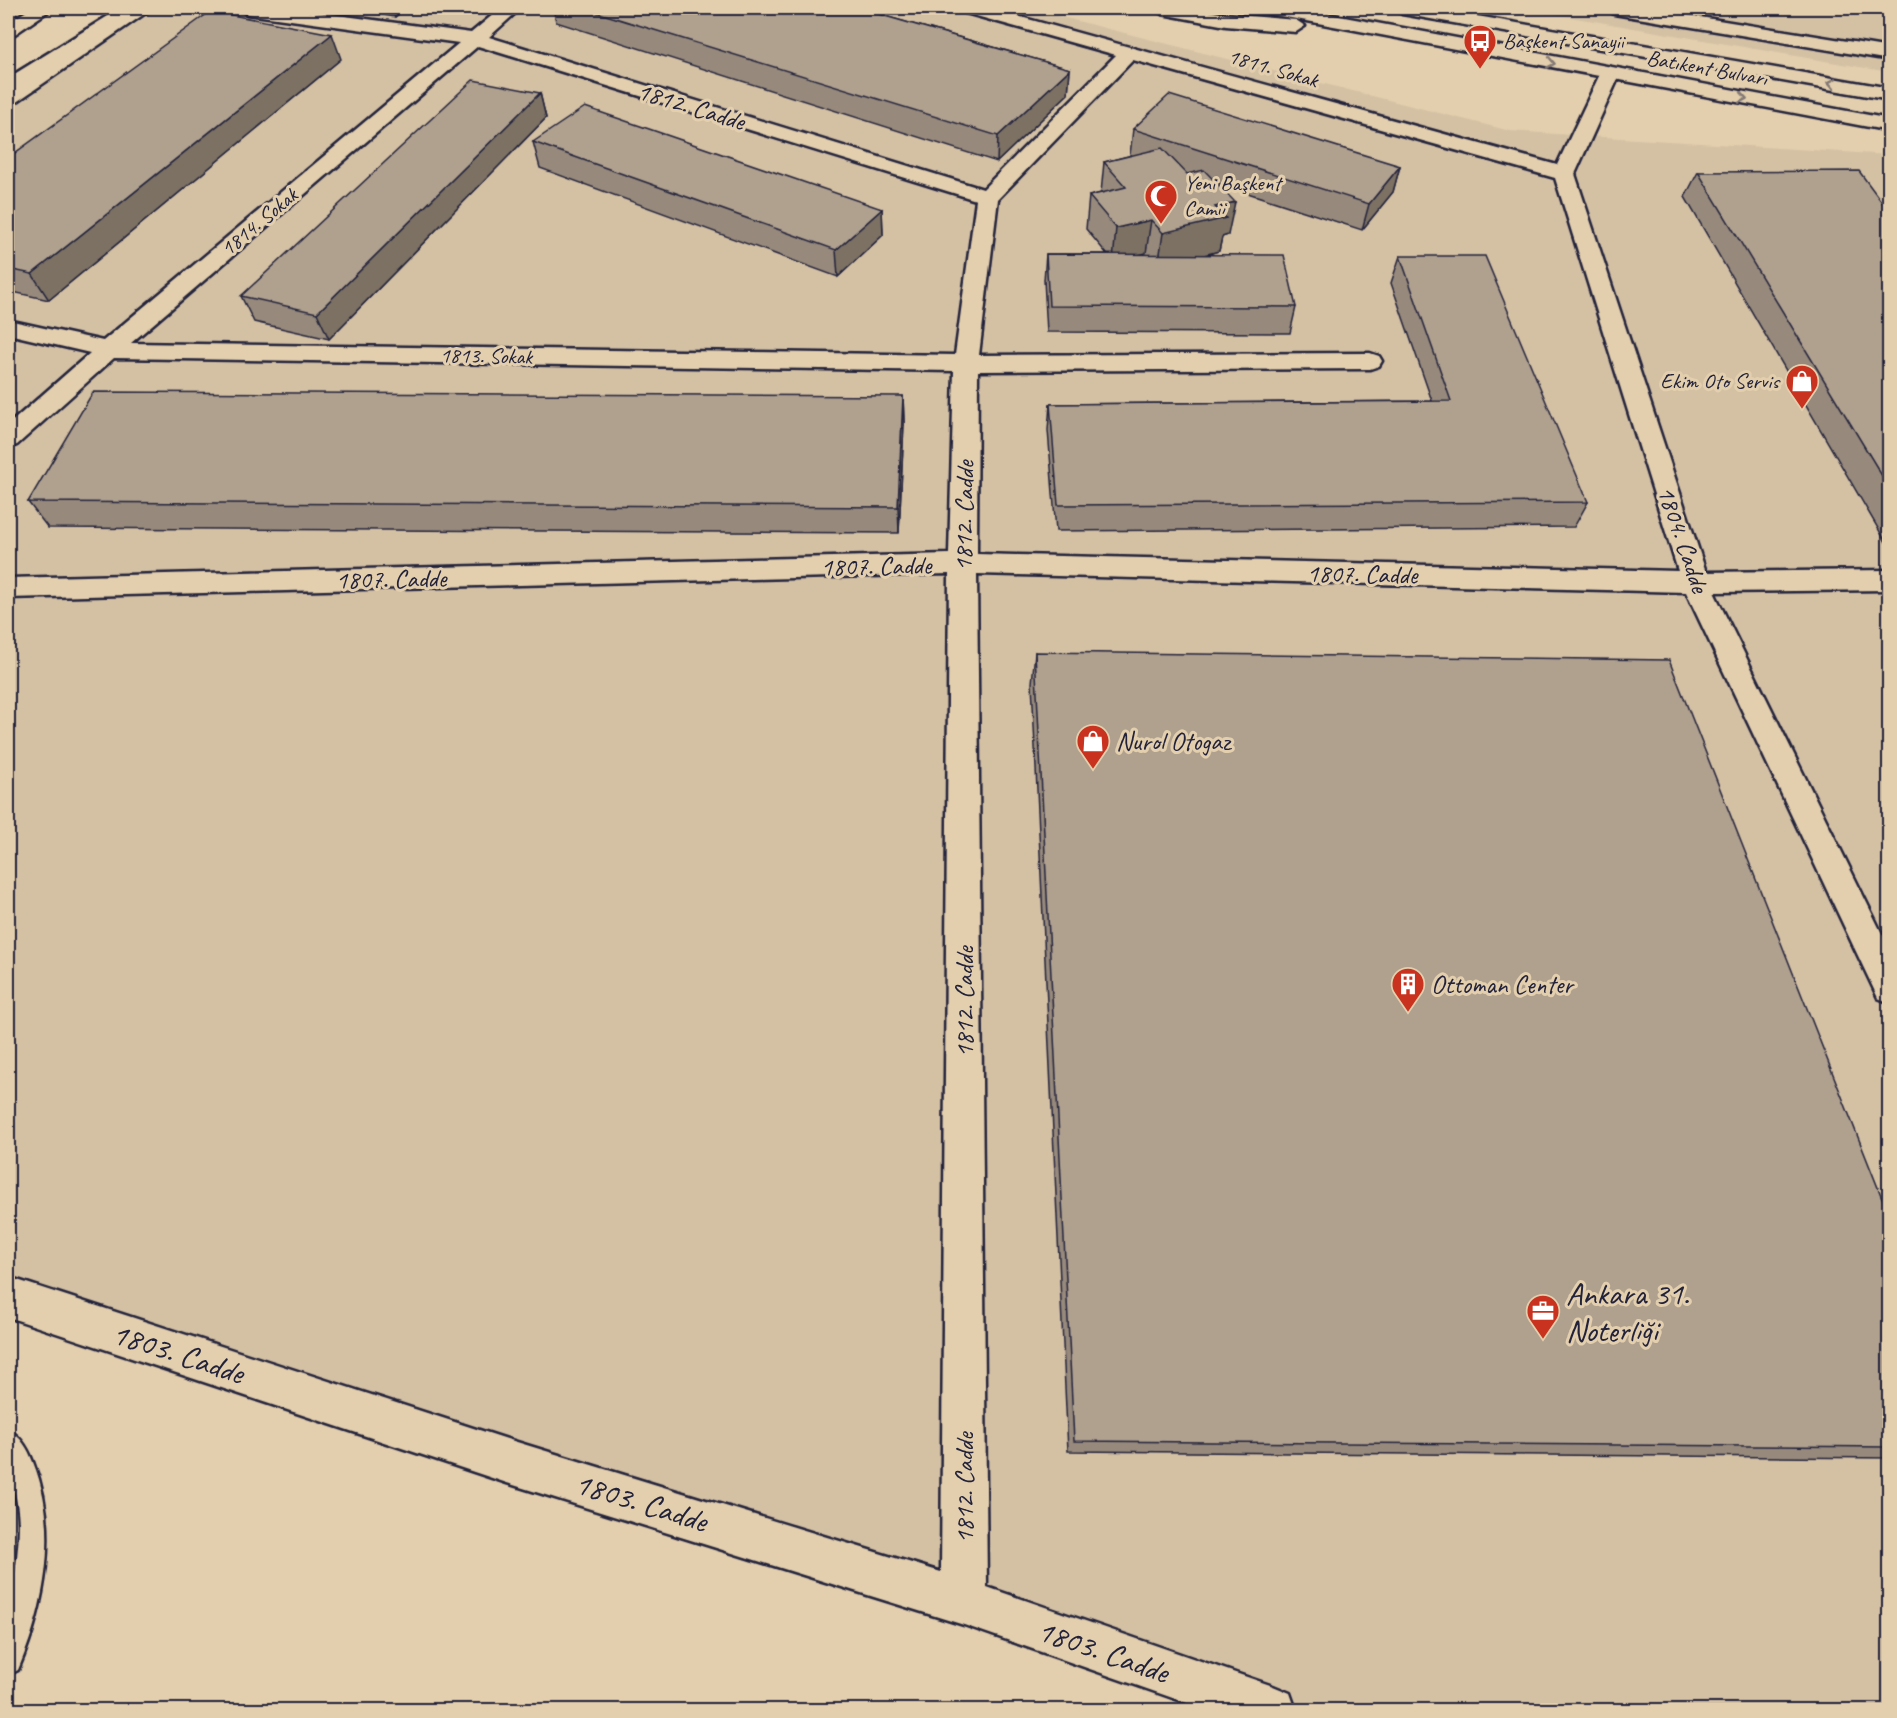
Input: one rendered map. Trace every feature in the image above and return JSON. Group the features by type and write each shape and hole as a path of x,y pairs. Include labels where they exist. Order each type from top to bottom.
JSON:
{"street":[{"path":"8,30 44,8"},
{"path":"8,86 52,61 133,8"},
{"path":"8,99 144,8"},
{"name":"1812. Cadde","path":"247,8 475,39 987,197 966,363 963,564 964,1602"},
{"name":"1814. Sokak","path":"8,439 108,350 512,8"},
{"name":"1811. Sokak","path":"969,8 1564,174"},
{"path":"1162,8 1226,20 1432,40"},
{"name":"Batıkent Bulvarı","path":"1269,8 1890,125"},
{"name":"Batıkent Bulvarı","path":"1402,8 1890,94"},
{"path":"1614,8 1890,54"},
{"path":"1745,30 1748,8"},
{"path":"987,197 1130,52"},
{"path":"1564,174 1610,74"},
{"name":"1804. Cadde","path":"1564,174 1695,582 1890,987"},
{"name":"1813. Sokak","path":"8,327 108,350 966,363 1370,361"},
{"name":"1807. Cadde","path":"8,588 963,564 1695,582 1890,580"},
{"name":"1803. Cadde","path":"8,1297 507,1461 964,1602 1273,1710"}],"lane":[{"path":"8,1444 16,1454 29,1493 34,1539 28,1591 8,1660"}],"shaded area":[{"path":"141,8 1026,8 1510,131 1889,155 1889,1710 1281,1710 964,1602 8,1308 8,89"},
{"path":"1518,8 1889,8 1889,72"}],"building":[{"path":"583,8 857,8 1070,69 998,136"},
{"path":"211,11 332,34 32,274 8,269 8,158"},
{"path":"473,80 540,93 317,313 241,296"},
{"path":"1169,95 1400,166 1369,204 1133,129"},
{"path":"585,107 882,209 836,250 533,142"},
{"path":"1162,148 1187,174 1204,170 1235,202 1215,207 1226,218 1163,233 1151,220 1116,228 1089,196 1126,187 1104,162"},
{"path":"1859,171 1890,213 1890,489 1698,172"},
{"path":"1046,254 1284,255 1296,307 1049,306"},
{"path":"1400,256 1485,256 1588,502 1058,505 1050,404 1451,401"},
{"path":"93,392 903,396 898,507 28,502"},
{"name":"Ottoman Center","path":"1035,652 1669,660 1890,1218 1890,1447 1074,1441"}],"place":[{"name":"Başkent Sanayii","path":"1480,70"},
{"name":"Yeni Başkent Camii","path":"1161,225"},
{"name":"Ekim Oto Servis","path":"1802,410"},
{"name":"Nurol Otogaz","path":"1093,770"},
{"name":"Ottoman Center","path":"1408,1013"},
{"name":"Ankara 31. Noterliği","path":"1543,1340"}]}
